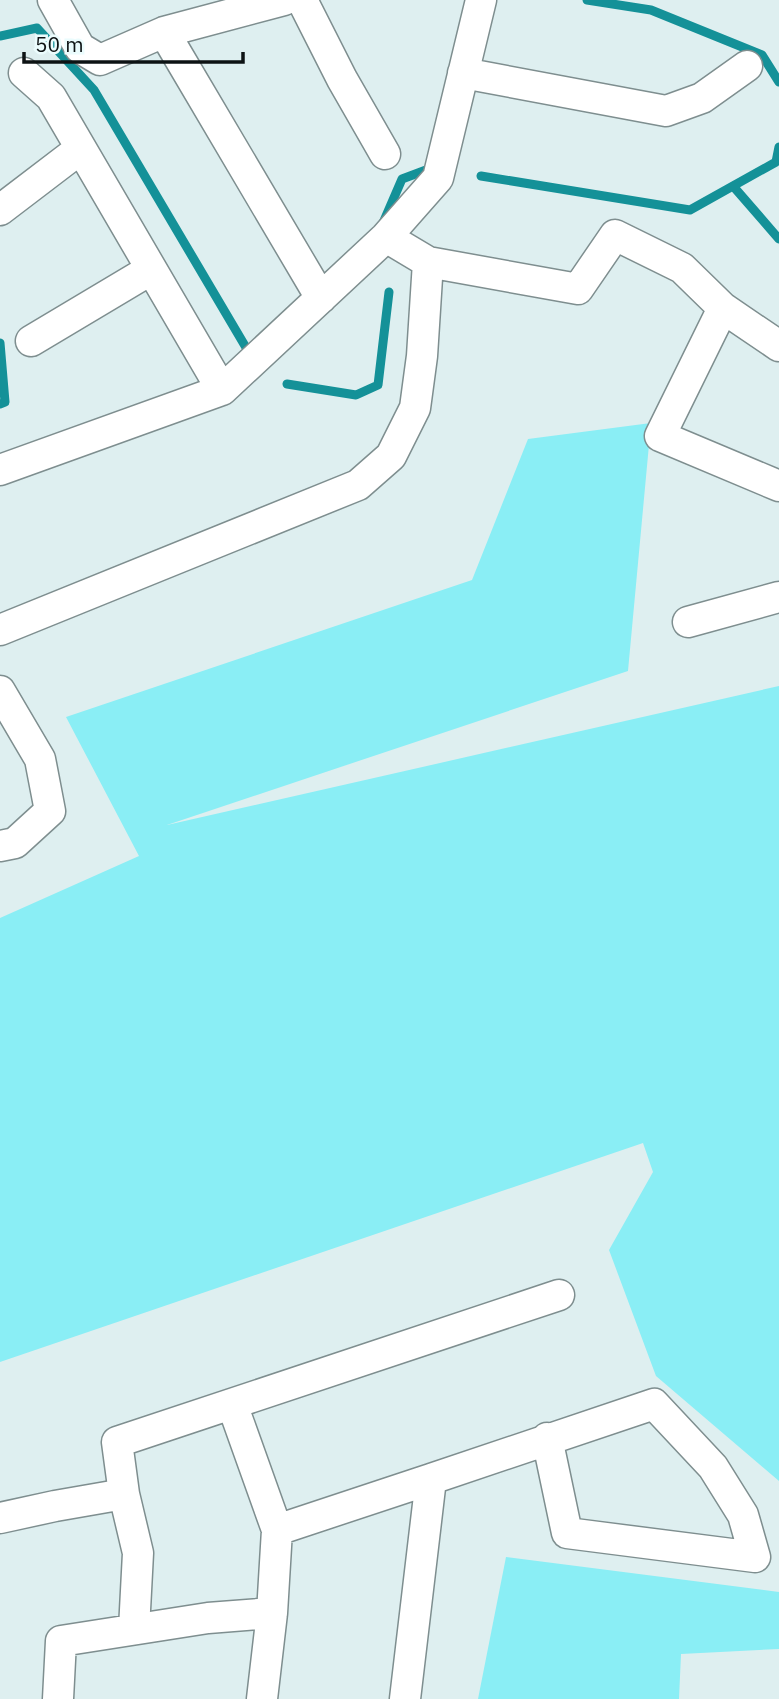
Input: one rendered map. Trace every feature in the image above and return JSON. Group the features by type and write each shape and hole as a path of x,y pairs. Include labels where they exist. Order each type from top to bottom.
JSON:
{"street":[{"path":"53,0 80,48 100,60 164,32 284,0"},
{"path":"302,0 342,79 385,154"},
{"path":"0,470 222,390 386,237 438,178 481,0"},
{"path":"164,32 321,298"},
{"path":"463,73 666,111 702,98 747,66"},
{"path":"24,73 51,97 222,390"},
{"path":"0,210 80,149"},
{"path":"386,237 428,262 579,289 615,235 682,268 723,308 779,346"},
{"path":"0,630 358,485 391,456 415,408 422,356 428,262"},
{"path":"31,341 150,270"},
{"path":"723,308 660,436 779,486"},
{"path":"688,622 779,597"},
{"path":"0,691 40,759 50,811 15,843 0,846"},
{"path":"134,1629 138,1553 124,1494 117,1442 559,1295"},
{"path":"232,1404 277,1530 272,1613 262,1699"},
{"path":"277,1530 547,1438 654,1404 713,1467 743,1516 755,1557 567,1533 547,1438"},
{"path":"405,1699 430,1479"},
{"path":"0,1518 124,1494"},
{"path":"58,1699 61,1641 208,1618 272,1613"}],"shaded area":[{"path":"651,423 628,671 167,825 779,686 779,1481 656,1376 609,1250 653,1172 643,1143 0,1362 0,918 139,856 66,717 472,580 528,439"},
{"path":"506,1557 779,1592 779,1649 681,1654 679,1699 478,1699"}],"waterway":[{"path":"587,0 651,10 762,55 779,82"},
{"path":"0,36 37,28 94,90 251,356"},
{"path":"481,176 690,210 776,162 779,147"},
{"path":"383,223 402,179 434,167"},
{"path":"733,186 779,239"},
{"path":"287,384 356,395 378,385 389,292"},
{"path":"0,343 5,402 0,404"}]}
